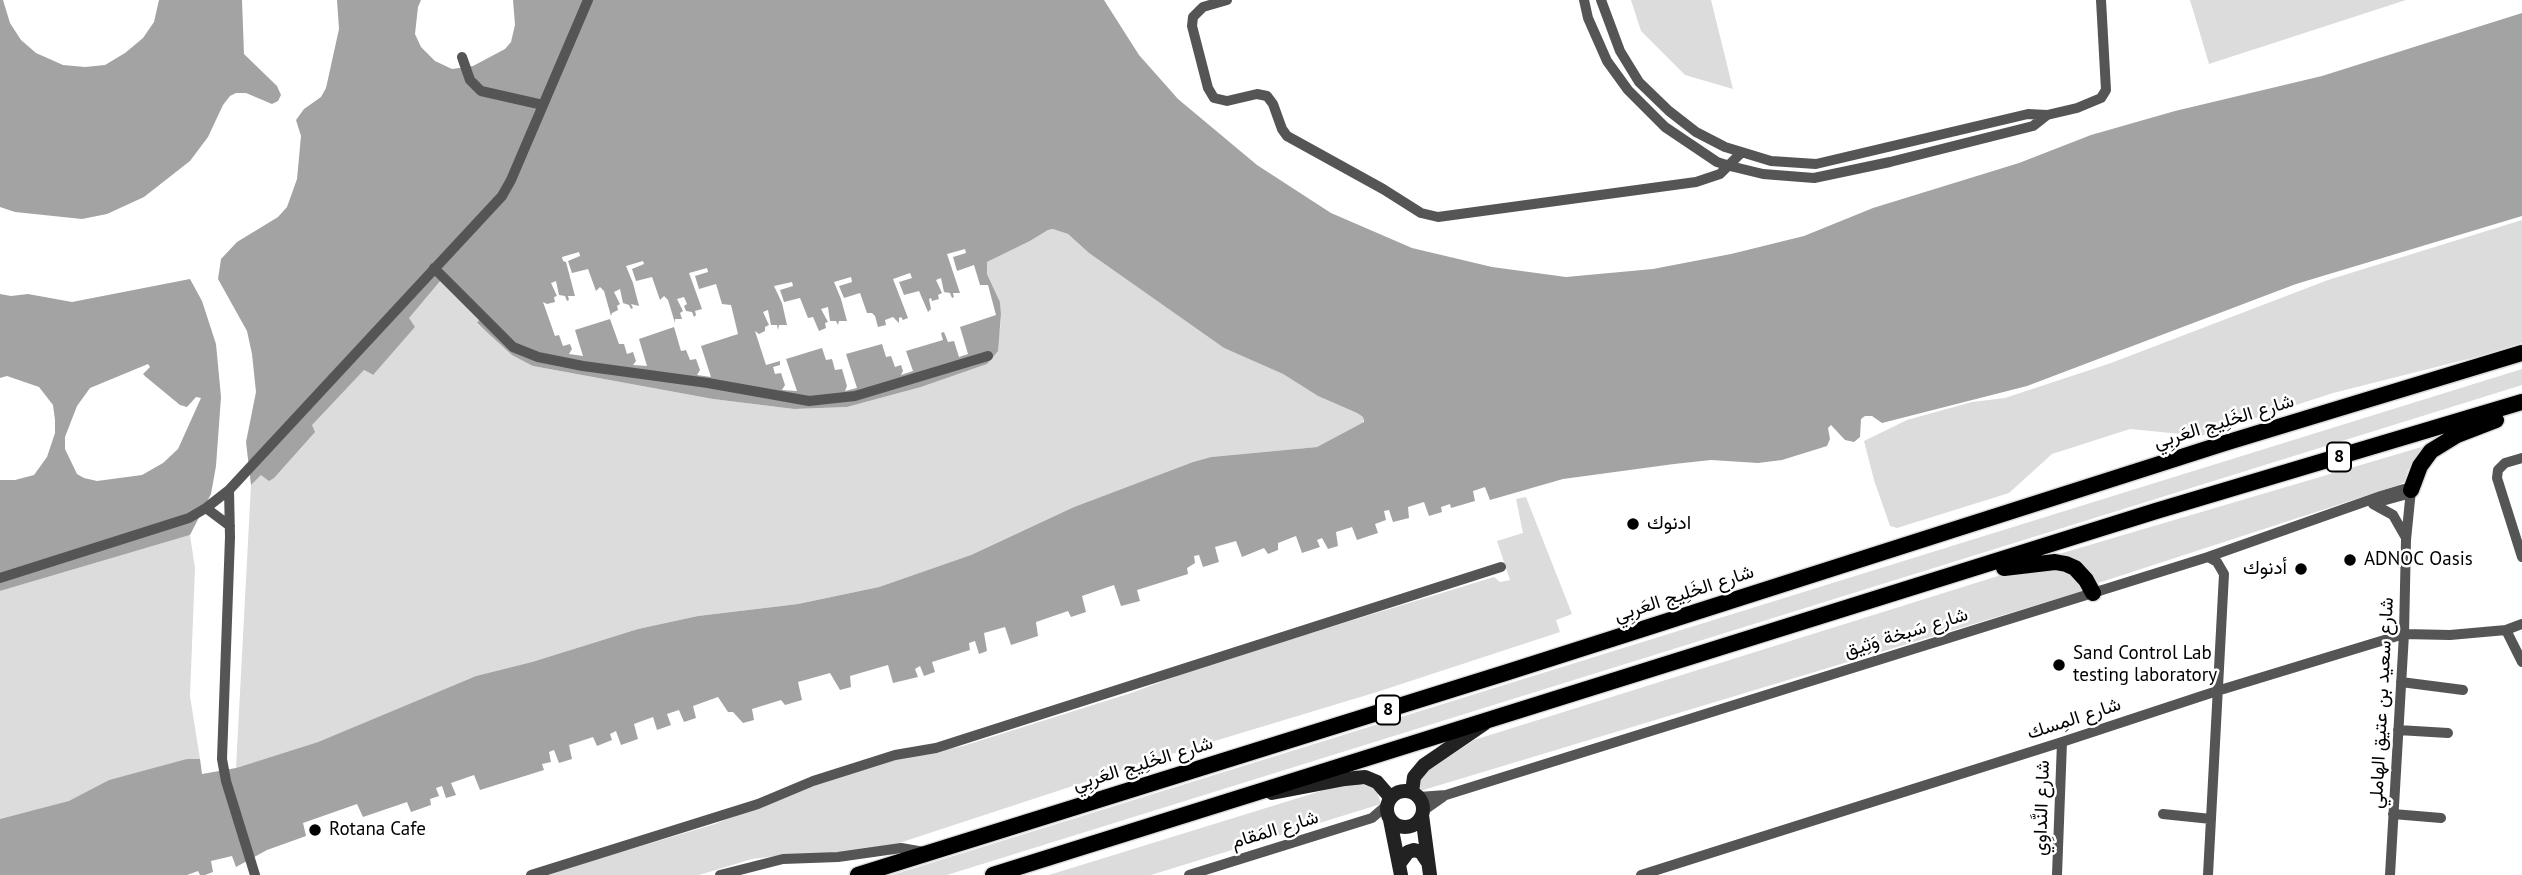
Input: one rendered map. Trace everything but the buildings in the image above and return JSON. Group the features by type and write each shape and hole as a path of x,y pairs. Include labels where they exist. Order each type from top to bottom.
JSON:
{"highway":[{"name":"شارع الخَلِيج العَربِي","path":"858,875 1508,672 2238,439 2522,354"},
{"name":"8","path":"993,875 2169,507 2522,402"},
{"path":"2411,490 2424,460 2442,442 2522,410"},
{"path":"1960,574 2055,562 2075,568 2093,593"}],"main road":[{"path":"1429,868 1414,777 1423,765 1489,721"},
{"path":"1259,792 1279,793 1365,777 1377,782 1398,826 1407,827 1416,823 1419,804"},
{"path":"1400,869 1389,810 1404,790 1419,804"},
{"path":"1400,869 1408,852 1414,850 1421,852 1429,868"}],"street":[{"path":"0,578 189,518 229,490 502,196 588,0"},
{"path":"1227,0 1203,7 1193,17 1195,38 1208,88 1214,99 1227,101 1256,94 1267,96 1287,136 1421,213 1438,217 1696,183 1720,174 1741,153"},
{"path":"1584,0 1588,18 1607,61 1628,90 1665,127 1717,162 1763,174 1814,178 2033,126 2048,116 2101,98 2106,90 2102,0"},
{"path":"1601,0 1620,51 1639,82 1696,132 1741,153 1772,161 1816,164 2028,114 2048,116"},
{"path":"462,59 470,80 481,91 543,105"},
{"path":"434,268 513,347 538,357 583,366 708,383 810,401 844,399 988,356"},
{"path":"2522,457 2505,463 2498,470 2497,478 2522,556"},
{"path":"229,490 222,759 226,781 255,875"},
{"name":"شارع سَبخة وَثِيق","path":"1419,804 2208,557 2411,490"},
{"name":"شارع سعيد بن عتيق الهاملي","path":"2390,875 2404,634 2406,540 2411,490"},
{"path":"2371,501 2393,515 2404,531 2406,540"},
{"path":"206,508 230,526"},
{"path":"2208,557 2217,562 2224,574 2208,875"},
{"path":"531,875 758,804 813,781 888,757 936,748 1502,567"},
{"name":"شارع المِسك","path":"1641,875 2404,634 2450,635 2506,631 2522,624"},
{"path":"2506,631 2522,662"},
{"path":"2401,682 2463,690"},
{"path":"2398,730 2448,733"},
{"name":"شارع النَّداوِي","path":"2057,875 2062,742"},
{"name":"شارع المَقام","path":"1189,875 1372,818 1389,810"},
{"path":"2163,814 2211,819"},
{"path":"2393,814 2441,818"},
{"path":"720,875 783,859 838,857 901,848 928,853"}],"shaded area":[{"path":"0,0 3,0 10,23 21,40 36,53 63,65 85,67 105,65 143,38 154,22 159,0 242,0 244,54 277,86 281,95 278,101 272,104 246,93 230,96 208,137 190,161 144,197 107,214 82,219 15,212 0,207"},
{"path":"337,0 421,0 415,34 421,47 435,61 452,69 473,66 505,49 511,42 515,25 513,0 1104,0 1139,55 1178,99 1257,165 1331,213 1412,248 1492,267 1566,277 1653,269 1804,236 1873,208 2019,163 2091,135 2175,111 2322,76 2522,13 2522,216 2296,284 2027,386 1882,423 1872,416 1865,416 1861,419 1860,437 1854,442 1845,440 1831,425 1828,428 1830,439 1827,446 1782,460 1758,463 1711,460 1563,479 1490,500 1485,487 1473,491 1475,501 1451,508 1450,504 1441,507 1442,512 1429,516 1424,502 1408,507 1409,518 1393,522 1389,510 1384,511 1386,520 1375,524 1378,533 1357,540 1352,527 1336,532 1338,546 1328,549 1322,538 1317,540 1320,547 1302,553 1296,536 1278,543 1278,550 1268,554 1264,548 1242,557 1236,541 1215,547 1219,562 1203,567 1199,555 1194,556 1195,563 1187,568 1188,574 1137,590 1140,601 1121,606 1114,585 1082,596 1086,612 1071,617 1068,611 1036,622 1038,636 1011,645 1005,627 984,633 987,651 979,654 975,641 969,643 970,650 932,662 935,672 924,676 920,666 915,669 918,677 893,683 888,665 850,676 851,687 840,690 830,673 798,682 802,700 785,705 781,700 752,709 754,720 743,723 733,712 728,712 718,697 693,706 696,718 684,722 679,710 667,714 671,725 657,730 653,717 634,724 638,739 621,745 616,731 610,734 612,740 597,746 593,737 569,745 572,759 559,763 554,750 549,752 551,762 542,764 544,770 480,790 474,775 451,783 456,795 446,798 442,786 436,788 439,796 430,799 431,805 411,812 407,802 363,817 357,804 303,823 306,836 267,850 236,867 232,856 211,861 213,872 205,875 200,875 198,871 187,875 0,875 0,819 69,801 109,780 187,759 200,759 202,774 236,768 318,742 476,676 532,662 638,629 698,616 798,604 879,587 971,555 1074,507 1193,462 1211,457 1317,447 1364,422 1363,417 1357,413 1318,396 1283,374 1224,348 1089,253 1068,234 1053,229 987,262 987,274 1000,302 1001,314 998,351 987,364 921,387 847,407 794,409 713,399 533,366 512,355 477,323 481,317 441,280 409,318 415,327 373,375 364,370 312,425 315,432 274,478 269,481 261,475 251,485 246,442 256,392 252,354 247,331 218,279 221,259 237,242 278,217 287,207 297,179 301,136 296,120 304,109 321,97 326,88 339,29"},
{"path":"1631,0 1711,0 1733,89 1685,75 1641,31"},
{"path":"2190,0 2406,0 2209,64"},
{"path":"2522,220 2522,343 2333,393 2201,436 2130,429 2052,454 2009,493 1897,528 1890,526 1864,441 1907,420 1972,402 2005,398 2111,363 2328,280"},
{"path":"1054,229 1068,234 1089,253 1224,348 1283,374 1318,396 1357,413 1363,417 1363,423 1317,447 1211,457 1193,462 1074,507 971,555 879,587 798,604 698,616 638,629 532,662 476,676 318,742 236,768 251,485 364,370 372,375 415,327 408,318 441,280 481,317 477,324 533,366 713,399 794,409 847,407 921,387 987,364 1000,331 1001,314 1000,302 987,274 987,262"},
{"path":"190,279 202,301 216,344 221,397 216,466 211,494 190,535 0,591 0,480 15,480 34,475 47,457 55,433 55,420 53,405 39,387 7,376 0,378 0,294 28,294 72,302","holes":["148,364 150,367 143,374 180,405 187,407 196,397 201,398 178,449 163,463 142,475 97,481 77,474 65,449 65,437 77,406 90,388"]},
{"path":"2522,369 2522,385 947,875 892,875"},
{"path":"2425,446 2408,470 2404,482 2399,485 2095,584 2075,563 2059,554"},
{"path":"1526,497 1572,614 1556,620 1560,632 1377,692 1155,759 893,845 853,854 793,854 752,859 699,875 544,875 715,824 795,792 894,759 963,746 1131,693 1206,665 1494,577 1500,582 1510,580 1497,541 1523,533 1516,499"},
{"path":"190,535 195,568 190,696 200,759 109,780 69,802 0,819 0,591"},
{"path":"2030,566 2068,571 2083,591 1420,791 1417,778 1474,740"},
{"path":"1350,782 1376,788 1381,804 1151,875 1049,875"}],"pier":[{"path":"965,249 966,253 953,257 957,271 974,265 980,285 988,285 996,315 960,327 968,354 959,357 954,341 948,342 944,332 941,333 943,340 906,351 913,371 901,375 901,365 895,367 891,356 886,357 882,344 846,354 857,388 845,391 847,386 842,369 835,370 832,359 826,360 822,348 786,359 797,391 782,390 785,385 781,373 775,374 773,367 780,365 780,361 766,365 755,331 759,334 769,325 763,312 768,310 771,325 777,325 778,330 779,325 787,325 782,303 774,286 792,282 793,286 780,290 784,302 800,298 808,318 813,317 819,331 826,328 825,323 828,322 821,309 828,307 830,321 836,321 838,325 839,321 847,321 834,282 851,277 852,282 839,286 844,298 860,293 867,313 875,316 878,327 886,325 885,320 893,317 899,323 899,318 908,318 893,279 910,273 912,278 899,282 904,295 919,291 928,312 931,309 929,299 939,299 938,295 942,293 936,280 941,278 944,292 950,293 952,298 953,293 960,293 947,254"},
{"path":"579,252 580,256 568,261 572,273 588,269 596,291 600,287 604,291 611,316 620,304 614,292 620,289 623,303 631,309 631,304 639,306 626,266 643,261 644,264 632,269 636,281 652,277 660,300 664,296 668,300 675,323 675,319 682,319 680,313 683,311 677,299 684,297 686,311 692,312 694,317 695,311 702,309 689,273 707,268 708,272 695,276 699,289 716,284 722,304 731,305 738,334 701,346 711,377 697,375 700,370 696,359 690,360 686,350 681,351 674,327 639,339 647,366 633,365 636,361 633,352 627,354 624,344 619,344 610,319 575,330 583,356 569,354 572,349 570,344 563,346 559,335 555,336 543,302 555,302 554,297 557,296 551,283 556,281 559,295 565,296 567,301 568,296 575,296 566,262 562,257"}],"place":[{"name":"ادنوك","path":"1633,524"},
{"name":"ADNOC Oasis","path":"2350,560"},
{"name":"أدنوك","path":"2301,569"},
{"name":"Sand Control Lab testing laboratory","path":"2059,665"},
{"name":"Rotana Cafe","path":"315,830"}]}
